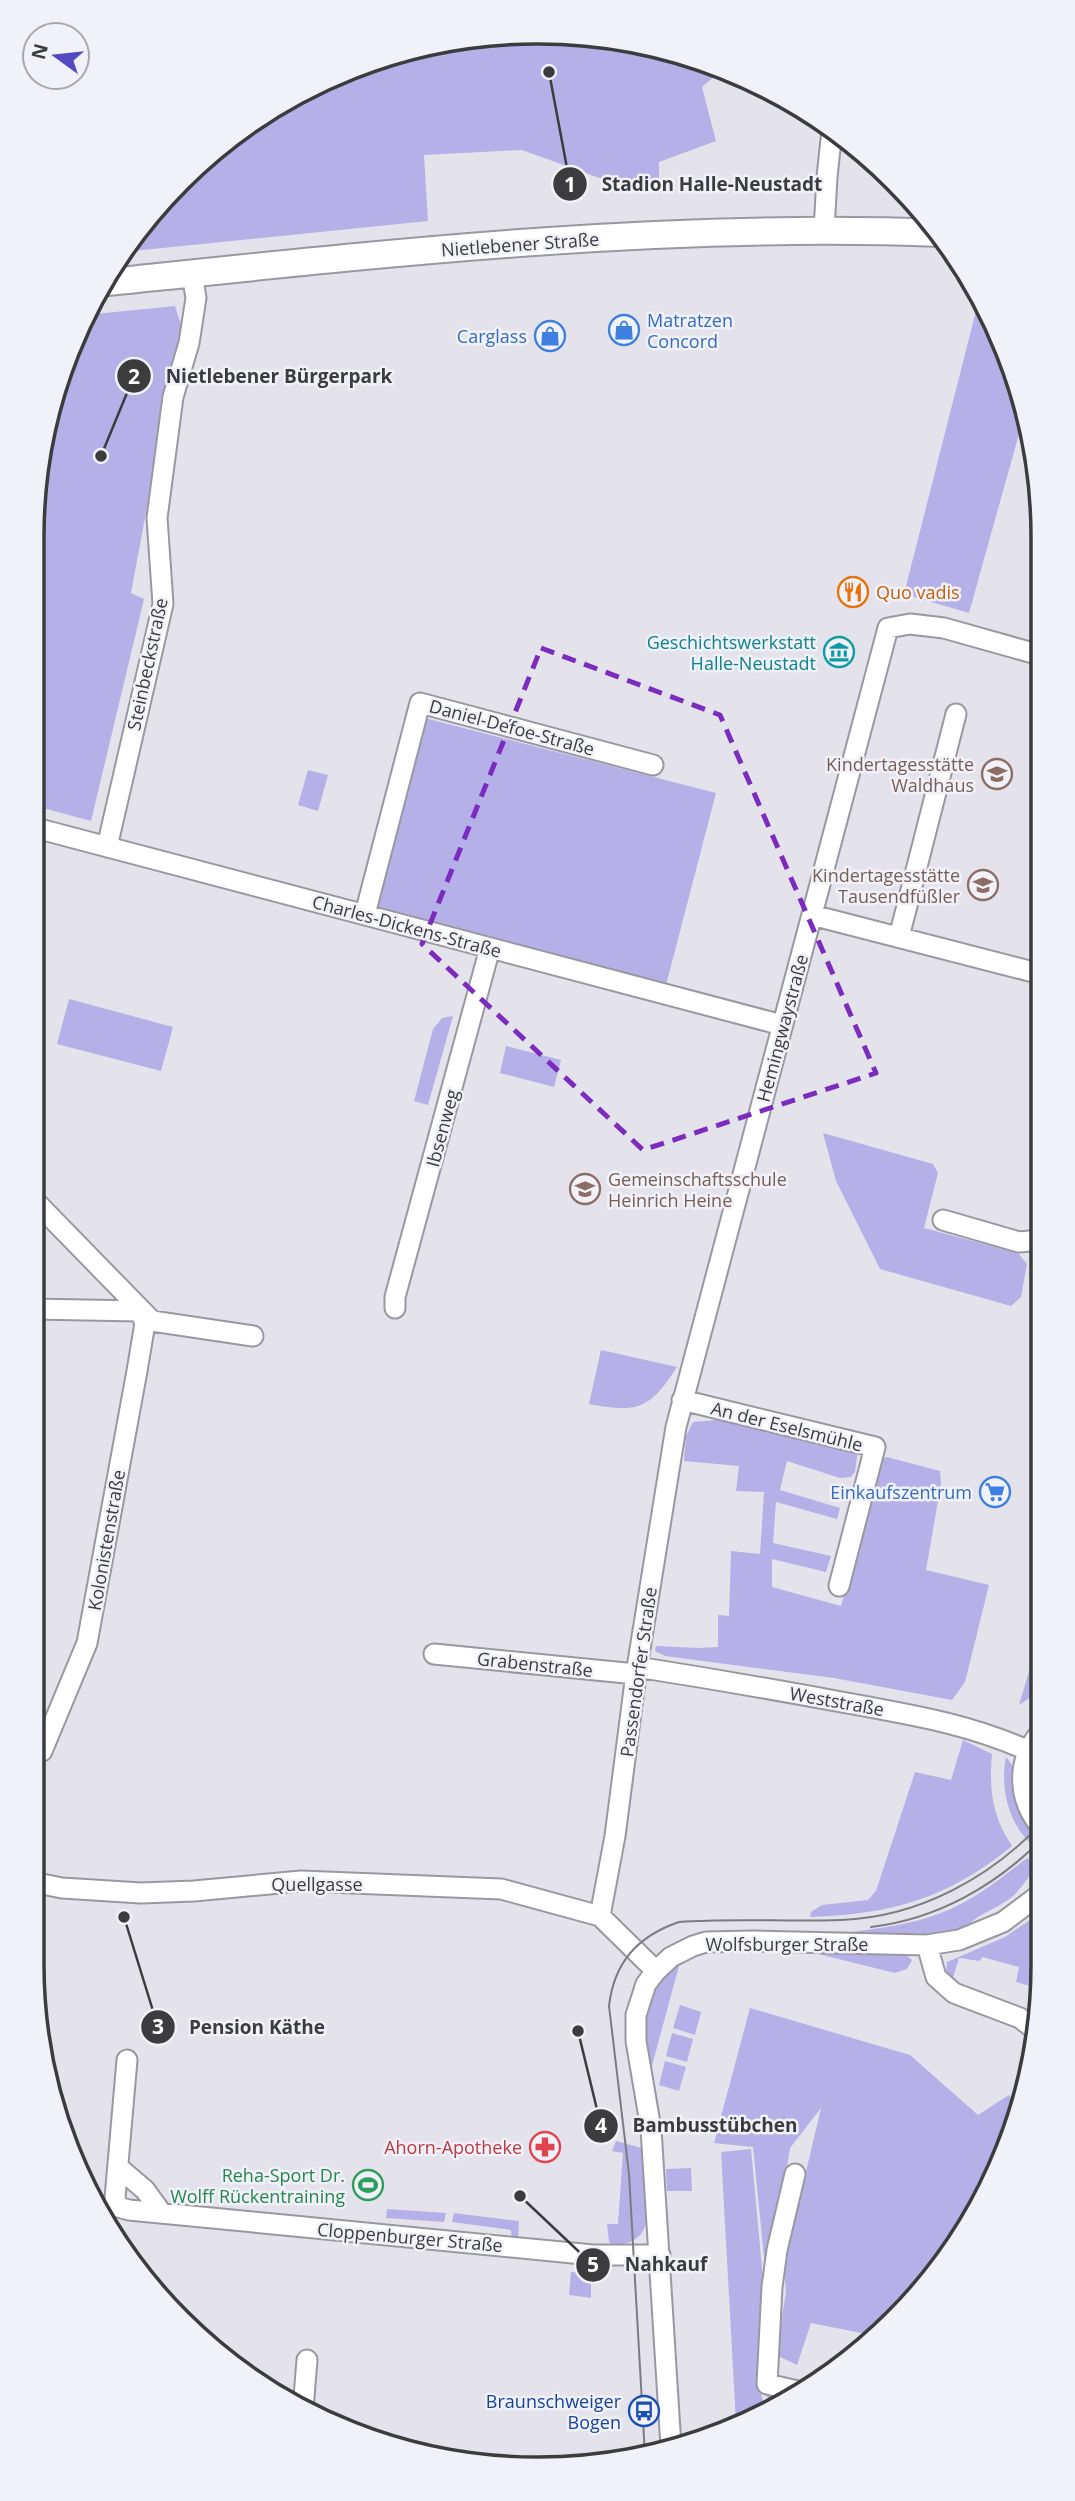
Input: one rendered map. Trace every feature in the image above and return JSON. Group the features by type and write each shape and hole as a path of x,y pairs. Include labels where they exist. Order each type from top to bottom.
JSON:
{"main road":[{"name":"Nietlebener Straße","path":"116,281 587,238 695,232 926,233"},
{"path":"1031,1757 1026,1768 1027,1793 1031,1806"}],"street":[{"path":"824,231 831,141"},
{"name":"Steinbeckstraße","path":"107,847 163,604 156,518 173,397 189,342 196,298 192,273"},
{"name":"Hemingwaystraße","path":"676,1427 888,628 910,624 944,628 1031,652"},
{"name":"Daniel-Defoe-Straße","path":"365,914 420,703 653,765"},
{"path":"899,937 956,714"},
{"name":"Charles-Dickens-Straße","path":"44,830 782,1024"},
{"path":"812,915 1031,971"},
{"name":"Ibsenweg","path":"395,1308 490,948"},
{"path":"44,1211 152,1321 253,1336"},
{"path":"943,1220 1019,1242 1031,1241"},
{"path":"44,1309 140,1311"},
{"name":"Kolonistenstraße","path":"44,1746 87,1643 145,1323 140,1311"},
{"name":"An der Eselsmühle","path":"682,1401 875,1447 839,1586"},
{"name":"Passendorfer Straße","path":"600,1916 615,1836 637,1671 676,1427"},
{"name":"Grabenstraße","path":"434,1654 637,1671"},
{"name":"Weststraße","path":"637,1671 947,1721 990,1734 1031,1742"},
{"name":"Quellgasse","path":"44,1884 141,1893 301,1881 500,1889 600,1916"},
{"name":"Wolfsburger Straße","path":"656,1970 682,1950 706,1942 927,1945 959,1940 1003,1922 1031,1901"},
{"path":"600,1916 656,1970 641,1995 636,2015 636,2041 651,2129 671,2438"},
{"path":"927,1945 936,1977 954,1993 1020,2018 1027,2024"},
{"name":"Cloppenburger Straße","path":"127,2060 115,2199 118,2207 593,2255 660,2255"},
{"path":"118,2167 145,2190 161,2212"},
{"path":"788,2389 767,2384 772,2287 777,2249 795,2174"},
{"path":"304,2398 307,2360"}],"highlighted area":[{"path":"541,648 720,715 876,1073 643,1150 422,944"}],"shaded area":[{"path":"538,44 634,53 714,77 702,87 716,141 659,162 659,181 635,191 632,182 619,185 522,150 424,155 428,221 136,251 188,188 237,146 263,127 319,95 379,70 441,53"},
{"path":"175,306 181,325 131,593 144,599 91,821 44,808 44,538 53,441 70,379 98,314"},
{"path":"976,311 1005,379 1020,432 969,613 904,594"},
{"path":"417,716 716,793 664,993 365,914"},
{"path":"308,770 328,775 318,811 298,805"},
{"path":"69,999 173,1027 161,1071 57,1044"},
{"path":"453,1016 428,1105 414,1101 433,1029 442,1018"},
{"path":"506,1046 561,1060 554,1087 500,1073"},
{"path":"823,1133 933,1164 938,1173 924,1228 1018,1253 1027,1264 1021,1297 1011,1306 880,1269 836,1181"},
{"path":"601,1350 677,1367 658,1392 641,1405 619,1408 589,1404"},
{"path":"717,1420 858,1449 855,1472 851,1477 840,1478 787,1461 780,1490 840,1508 837,1519 776,1502 773,1543 831,1556 826,1572 772,1559 772,1587 841,1606 881,1459 887,1457 940,1471 941,1484 926,1570 989,1585 965,1682 952,1700 834,1678 665,1656 655,1651 656,1646 718,1647 718,1615 729,1616 731,1551 760,1554 764,1492 736,1491 739,1466 684,1461 686,1436 693,1422"},
{"path":"1031,1665 1031,1697 1019,1705"},
{"path":"963,1740 992,1754 993,1802 1000,1824 1012,1846 965,1879 917,1900 867,1912 810,1917 811,1912 822,1905 868,1900 876,1891 915,1772 951,1780"},
{"path":"1006,1757 1014,1768 1031,1808 1031,1844 1015,1823 1010,1811 1004,1771"},
{"path":"1027,1858 1031,1861 1031,1874 1019,1890 975,1919 965,1929 927,1934 846,1933 930,1917 975,1896"},
{"path":"1031,1919 1030,1986 1016,1982 1019,1967 982,1957 980,1961 959,1958 952,1981 946,1972 947,1962 1005,1937"},
{"path":"814,1950 881,1950 905,1955 912,1960 907,1969 895,1973 814,1953"},
{"path":"680,1962 650,2073 646,2040 647,2012 657,1988"},
{"path":"680,2005 701,2012 695,2035 673,2028"},
{"path":"750,2008 910,2055 978,2115 1009,2095 1012,2099 994,2152 965,2210 948,2238 909,2289 864,2334 811,2323 797,2365 776,2355 786,2292 784,2265 821,2108 790,2148 769,2277 765,2362 767,2383 772,2391 780,2393 768,2399 762,2367 766,2277 753,2147 714,2143"},
{"path":"672,2033 693,2039 687,2062 666,2056"},
{"path":"665,2061 686,2067 679,2091 659,2085"},
{"path":"616,2141 642,2148 648,2209 641,2234 634,2240 612,2245 609,2242 607,2224 618,2224 623,2153 612,2151"},
{"path":"751,2149 763,2279 760,2389 763,2402 736,2416 721,2152"},
{"path":"691,2168 692,2191 667,2191 666,2169"},
{"path":"387,2209 446,2213 444,2222 386,2218"},
{"path":"454,2213 519,2221 518,2241 512,2240 511,2230 452,2222"},
{"path":"571,2272 591,2273 591,2298 569,2295"}],"tram line":[{"path":"644,2445 629,2174 609,2006 616,1976 623,1964 640,1943 679,1922 841,1920 898,1911 951,1891 976,1877 1000,1861 1031,1833"},
{"path":"871,1927 896,1923 943,1908 986,1885 1031,1849"}],"place":[{"name":"Stadion Halle-Neustadt","path":"549,72"},
{"name":"Matratzen Concord","path":"624,330"},
{"name":"Carglass","path":"550,336"},
{"name":"Nietlebener Bürgerpark","path":"101,456"},
{"name":"Quo vadis","path":"853,592"},
{"name":"Geschichtswerkstatt Halle-Neustadt","path":"839,652"},
{"name":"Kindertagesstätte Waldhaus","path":"997,774"},
{"name":"Kindertagesstätte Tausendfüßler","path":"983,885"},
{"name":"Gemeinschaftsschule Heinrich Heine","path":"585,1189"},
{"name":"Einkaufszentrum","path":"995,1492"},
{"name":"Pension Käthe","path":"124,1917"},
{"name":"Bambusstübchen","path":"578,2031"},
{"name":"Ahorn-Apotheke","path":"545,2147"},
{"name":"Reha-Sport Dr. Wolff Rückentraining","path":"368,2185"},
{"name":"Nahkauf","path":"520,2196"},
{"name":"Braunschweiger Bogen","path":"644,2411"}]}
